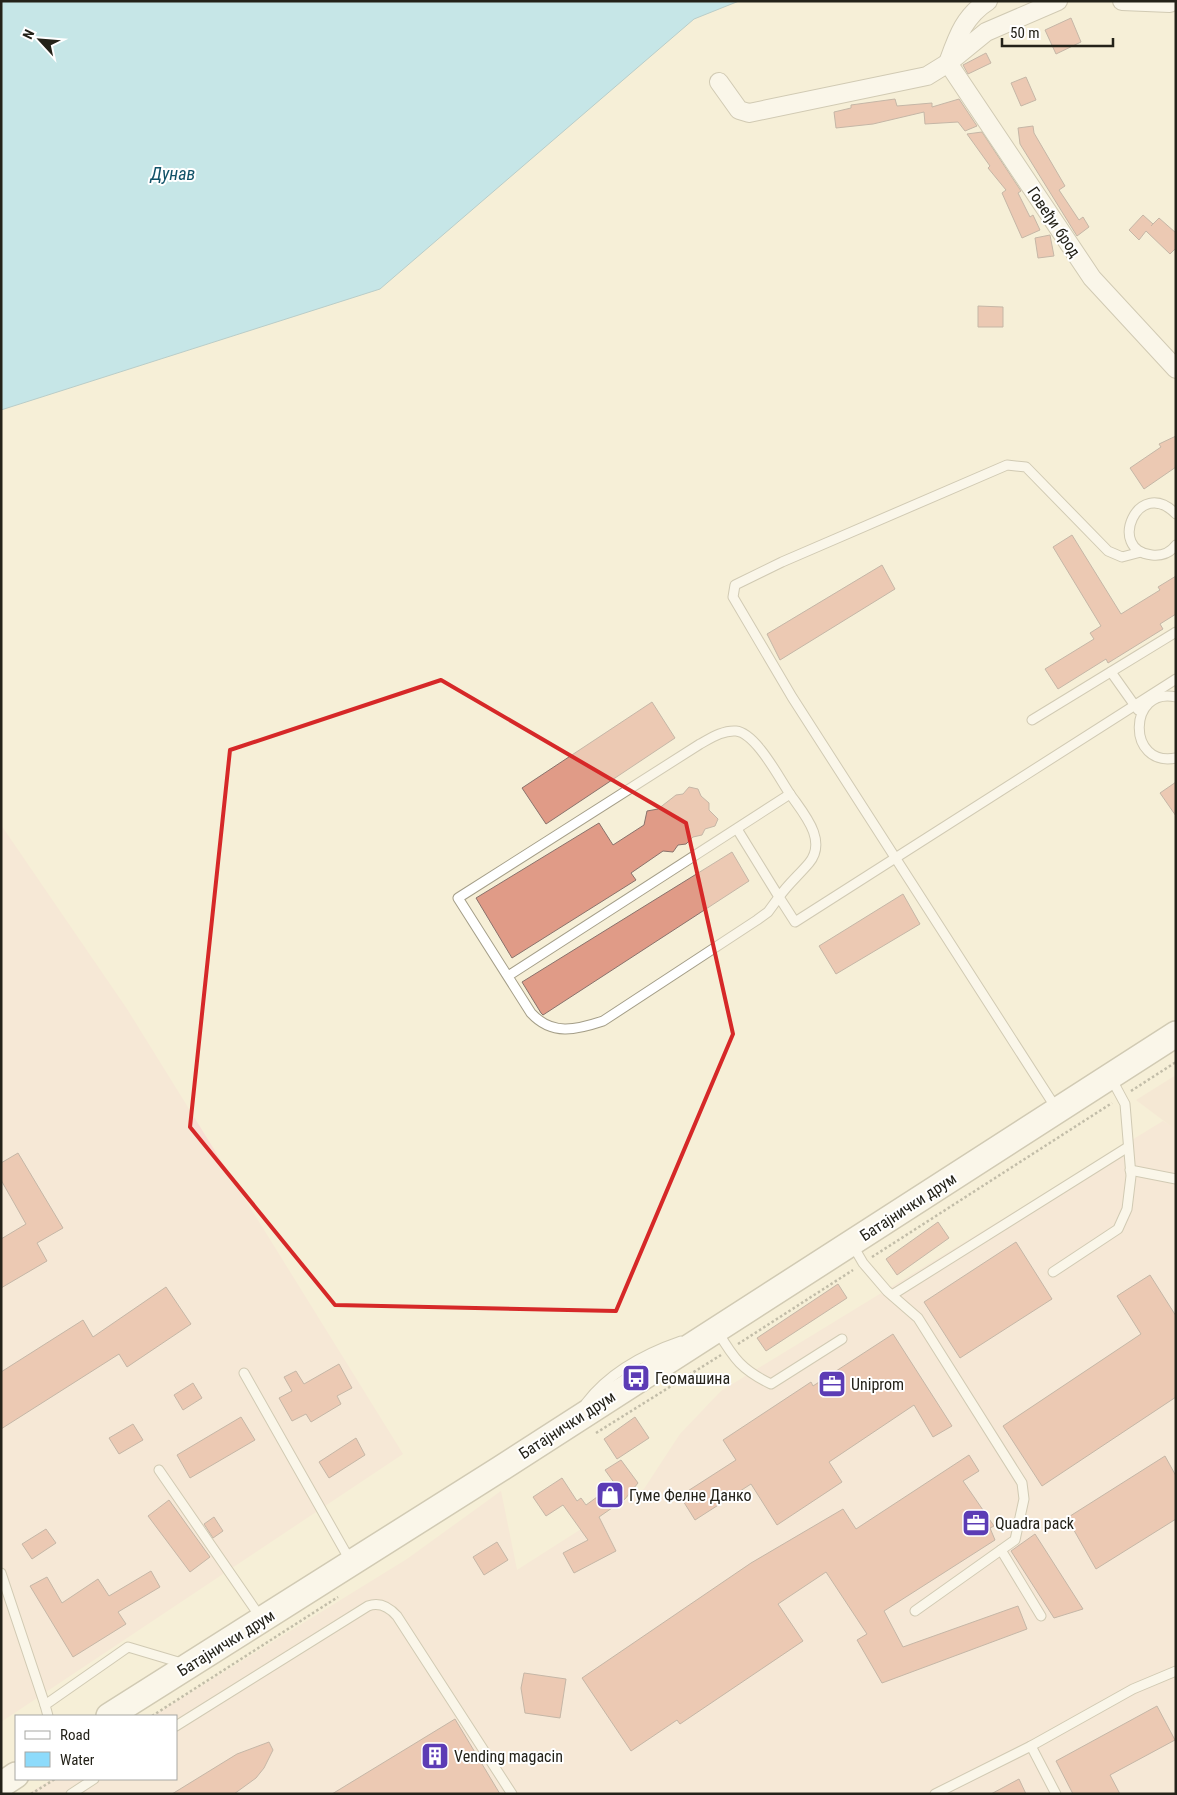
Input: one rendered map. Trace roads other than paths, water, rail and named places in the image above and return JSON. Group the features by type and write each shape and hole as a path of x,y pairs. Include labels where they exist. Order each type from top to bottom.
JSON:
{"main road":[{"name":"Батајнички друм","path":"111,1715 500,1469 573,1420 719,1337 857,1253 1057,1110 1116,1087 1176,1034"},
{"path":"1,1784 15,1776"}],"street":[{"path":"948,63 959,34 974,9 988,1"},
{"path":"719,82 739,110 749,114 927,76 948,63 986,32 1058,1"},
{"path":"1122,1 1170,3"},
{"name":"Говеђи брод","path":"948,63 1092,278 1176,369"}],"lane":[{"path":"1057,1110 777,672 733,597 735,585 782,562 1007,465 1026,467 1108,551 1122,557 1141,552 1158,556 1166,553 1176,545"},
{"path":"1141,552 1130,539 1129,532 1132,516 1138,510 1153,504 1162,504 1176,514"},
{"path":"1032,720 1176,632"},
{"path":"1111,672 1138,710 1139,737 1144,746 1151,754 1161,758 1176,758"},
{"path":"1138,710 1176,680"},
{"path":"737,830 795,922 1153,701 1162,697 1176,697"},
{"path":"735,731 750,738 790,794 812,829 817,845 813,859 792,880 768,912 603,1021 583,1028 560,1030 543,1024 531,1013 458,898 700,744 725,732 735,731"},
{"path":"508,976 737,830 790,794"},
{"path":"1053,1272 1118,1229 1127,1209 1130,1191 1130,1170 1125,1104 1116,1087"},
{"path":"892,1295 1128,1147"},
{"path":"1130,1170 1176,1179"},
{"path":"857,1253 892,1295 918,1318 1022,1483 1024,1500 1014,1540 916,1611"},
{"path":"719,1337 749,1373 771,1384 842,1339"},
{"path":"244,1373 351,1562"},
{"path":"159,1470 263,1620"},
{"path":"1001,1550 1041,1616"},
{"path":"1,1572 48,1715"},
{"path":"178,1725 368,1606 376,1604 389,1608 397,1616 512,1794"},
{"path":"45,1705 128,1646 190,1666"},
{"path":"935,1794 1031,1746 1133,1689 1176,1671"},
{"path":"1031,1746 1056,1794"},
{"path":"71,1794 92,1780"}],"water":[{"name":"Дунав","path":"1,1 739,1 694,19 380,289 1,410"}],"place":[{"name":"Геомашина","path":"636,1378"},
{"name":"Uniprom","path":"832,1384"},
{"name":"Гуме Фелне Данко","path":"610,1495"},
{"name":"Quadra pack","path":"976,1523"},
{"name":"Vending magacin","path":"435,1756"}]}
